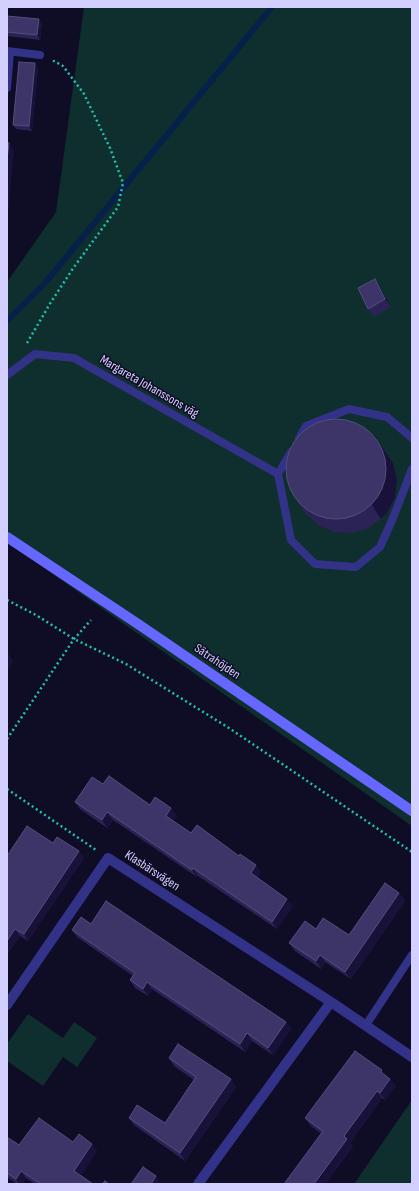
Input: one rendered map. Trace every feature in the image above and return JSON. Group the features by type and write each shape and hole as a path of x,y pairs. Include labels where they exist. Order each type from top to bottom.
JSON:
{"street":[{"name":"Sätrahöjden","path":"7,537 141,626 412,811"},
{"name":"Klasbärsvägen","path":"7,1005 108,858 332,1002 412,1057"},
{"path":"198,1184 332,1002"}],"lane":[{"path":"7,88 8,51 40,55"},
{"name":"Margareta Johanssons väg","path":"7,375 35,354 74,358 278,474"},
{"path":"412,438 387,418 349,409 306,426 278,474 290,540 315,564 356,567 380,547 412,469"},
{"path":"366,1025 412,955"}],"path":[{"path":"24,348 74,267 118,207 123,183 110,148 84,94 63,66 40,55"},
{"path":"7,600 36,614 74,639 126,664 229,728 412,852"},
{"path":"7,739 74,639 91,620"},
{"path":"7,789 108,858"}],"green space":[{"path":"84,7 412,7 412,826 7,542 7,282 56,212"},
{"path":"28,1014 63,1038 74,1022 97,1038 77,1067 63,1057 43,1086 7,1061 7,1044"},
{"path":"412,1100 412,1184 354,1184"}],"building":[{"path":"7,16 39,19 37,35 7,32"},
{"path":"19,62 35,63 29,126 13,125"},
{"path":"7,142 9,143 7,160"},
{"path":"375,279 385,299 368,309 358,288"},
{"path":"336,419 355,422 372,433 383,450 386,469 383,488 372,505 355,516 336,519 317,516 300,505 289,488 286,469 289,450 300,433 317,422"},
{"path":"109,776 150,805 155,797 171,808 166,816 191,833 197,825 239,856 240,854 256,865 251,873 287,899 272,922 107,812 102,820 75,802 92,777 103,784"},
{"path":"27,826 53,843 57,837 79,851 24,934 15,929 7,941 7,856"},
{"path":"385,883 399,893 345,972 320,955 316,961 289,943 305,921 316,929 323,918 349,935"},
{"path":"106,901 286,1022 268,1048 247,1033 240,1044 147,982 143,989 130,980 135,973 72,930 81,917 91,924"},
{"path":"178,1044 231,1079 180,1153 129,1118 137,1105 165,1123 196,1077 169,1058"},
{"path":"355,1051 382,1070 381,1072 390,1079 380,1093 377,1091 344,1136 347,1139 314,1184 284,1184 323,1131 305,1118"},
{"path":"39,1118 73,1142 79,1134 92,1144 74,1171 93,1184 41,1184 21,1171 16,1179 7,1173 7,1137 19,1145"},
{"path":"143,1167 156,1176 151,1184 131,1184"},
{"path":"105,1181 109,1184 102,1184"}],"waterway":[{"path":"7,321 45,283 272,7"}]}
